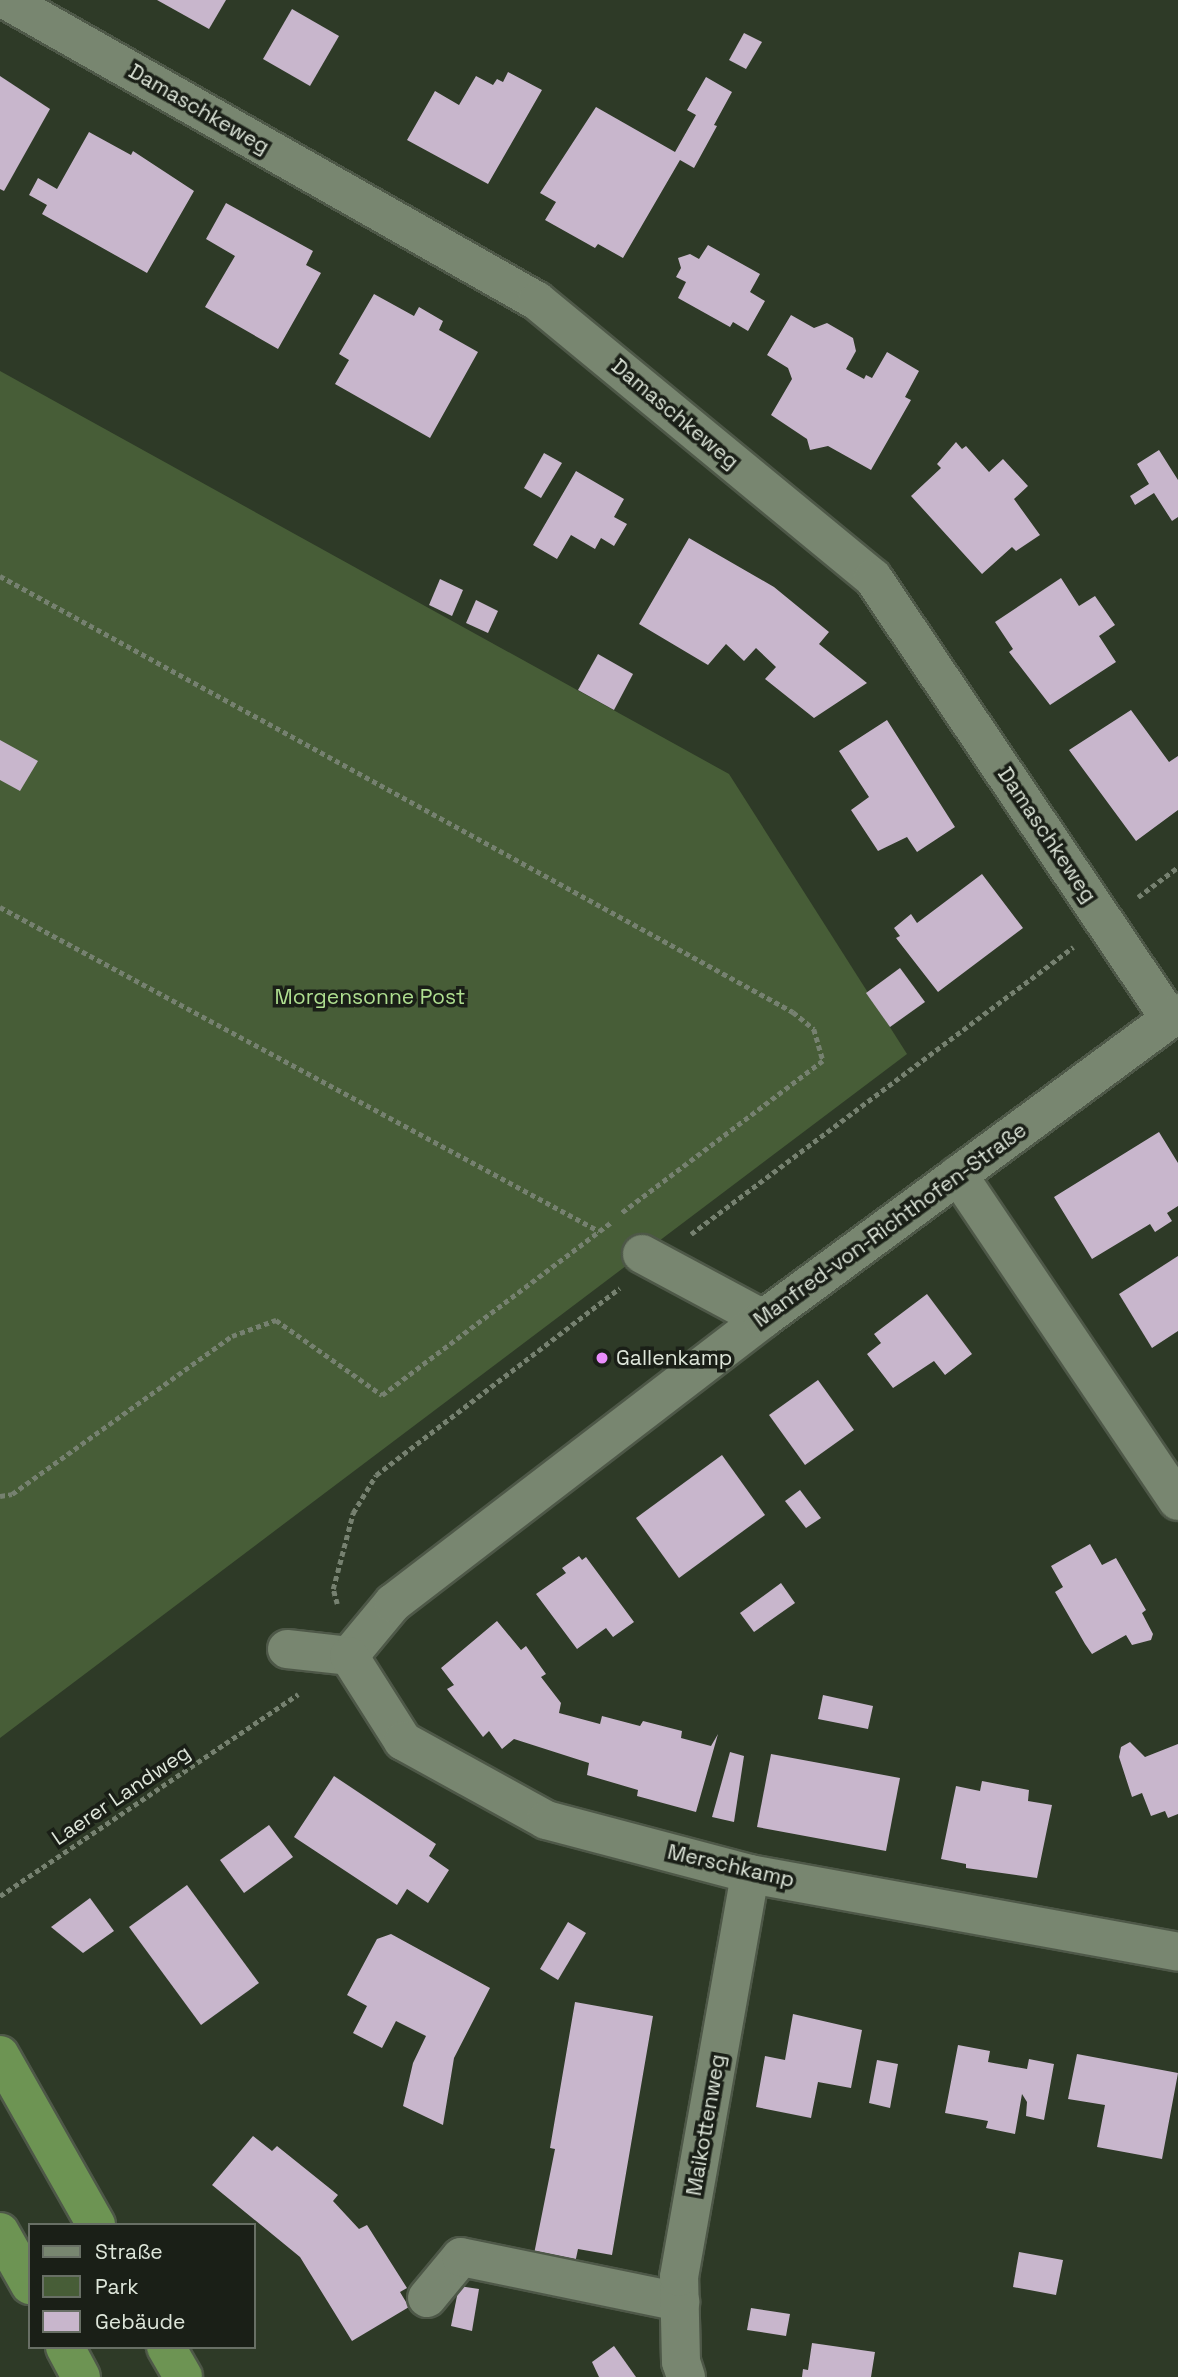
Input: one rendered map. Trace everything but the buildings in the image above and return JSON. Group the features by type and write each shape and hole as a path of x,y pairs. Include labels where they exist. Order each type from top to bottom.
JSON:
{"highway":[{"path":"0,2055 95,2223"},
{"path":"0,2232 28,2281"},
{"path":"66,2349 81,2377"},
{"path":"167,2349 183,2377"}],"street":[{"name":"Damaschkeweg","path":"6,0 537,301 873,578 1106,921 1174,1016"},
{"name":"Manfred-von-Richthofen-Straße","path":"349,1656 393,1602 763,1319 1174,1016"},
{"path":"958,1175 1178,1501"},
{"path":"649,1258 763,1319"},
{"path":"287,1649 349,1656"},
{"name":"Merschkamp","path":"349,1656 403,1741 547,1820 750,1874 1178,1952"},
{"name":"Maikottenweg","path":"686,2377 679,2277 750,1874"},
{"path":"427,2298 461,2257 680,2302"}],"path":[{"path":"0,576 793,1012 814,1029 823,1061 382,1395 276,1321 232,1336 12,1494 0,1496"},
{"path":"349,1656 334,1589 353,1513 376,1475 649,1258 1178,867"},
{"path":"0,906 649,1258"},
{"name":"Laerer Landweg","path":"0,1896 260,1721"}],"green space":[{"name":"Morgensonne Post","path":"0,371 729,774 907,1054 0,1738"}],"place":[{"name":"Gallenkamp","path":"602,1358"}]}
